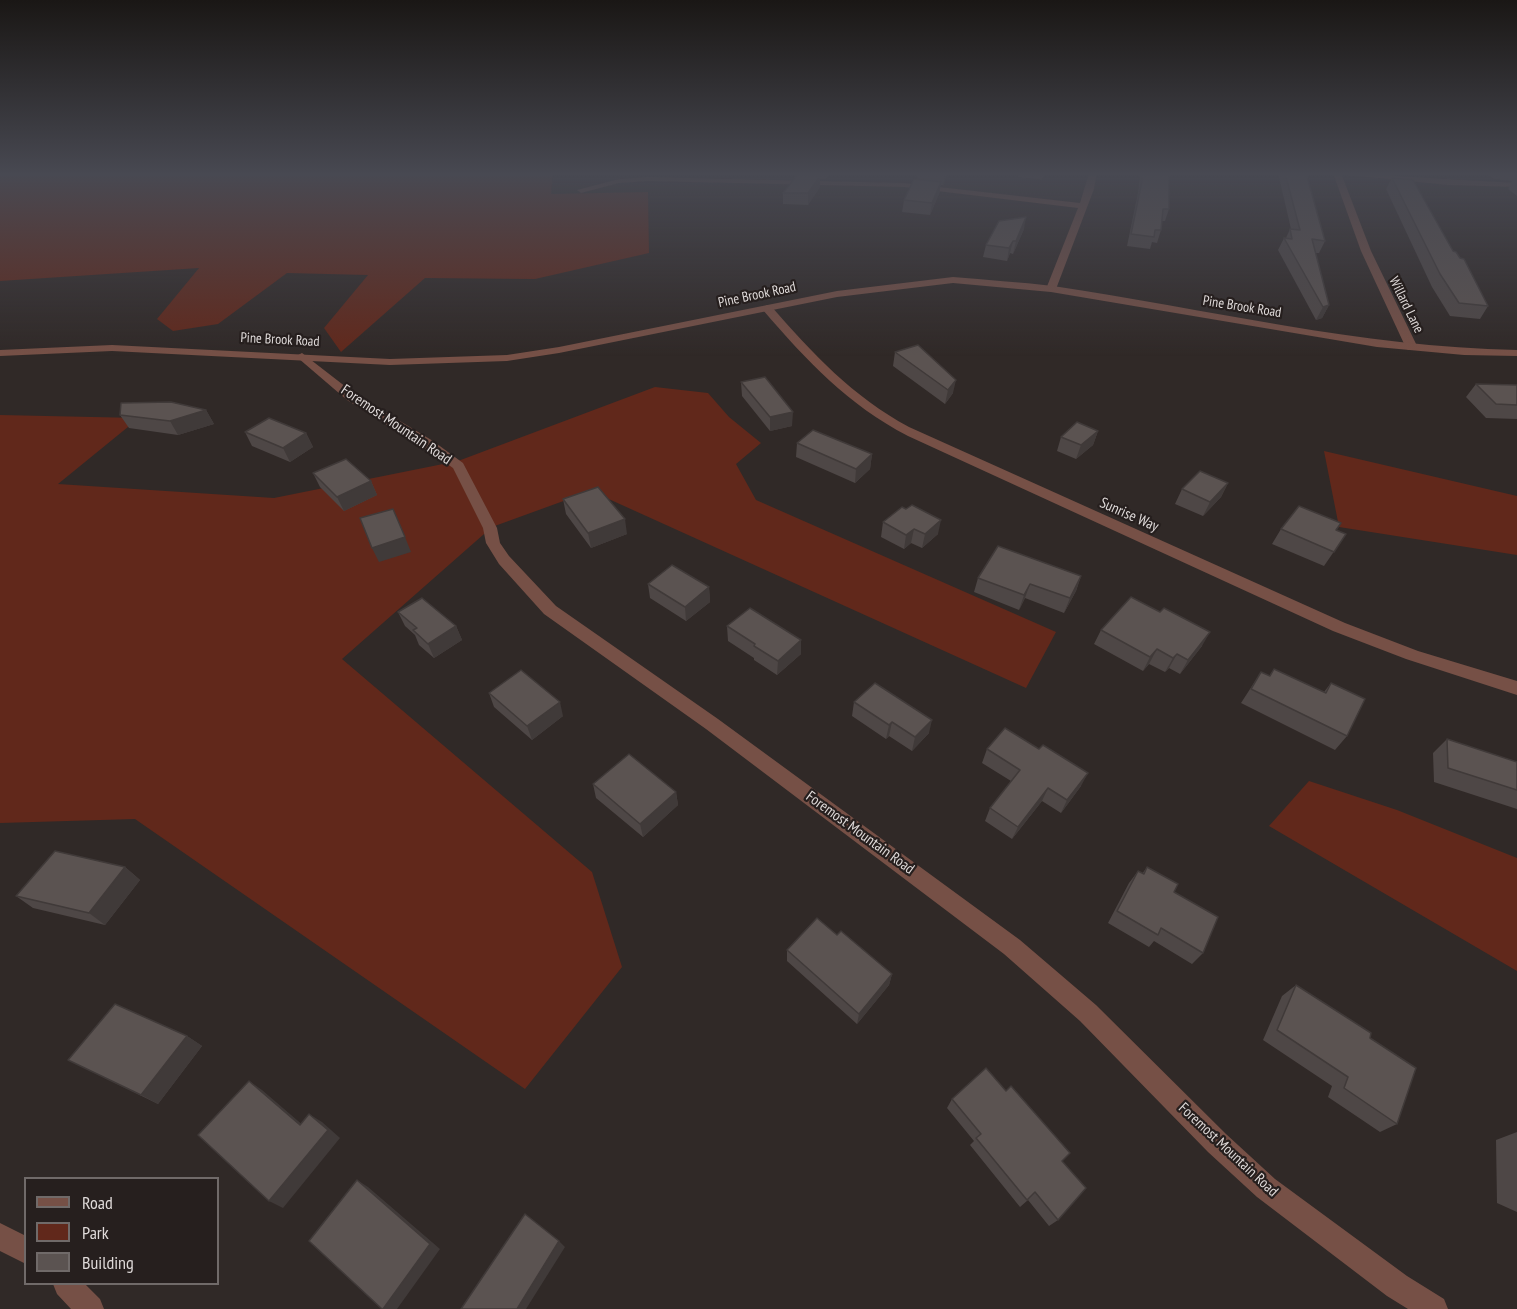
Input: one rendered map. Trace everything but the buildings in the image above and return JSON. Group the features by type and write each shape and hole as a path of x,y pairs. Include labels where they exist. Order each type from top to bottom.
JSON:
{"street":[{"path":"1051,289 1072,234"},
{"name":"Willard Lane","path":"1360,234 1412,348"},
{"name":"Pine Brook Road","path":"0,353 112,348 436,362 507,358 559,350 866,289 933,281 973,280 1051,289 1412,348 1517,353"},
{"name":"Sunrise Way","path":"767,308 831,378 863,405 888,422 1339,627 1412,655 1517,688"},
{"name":"Foremost Mountain Road","path":"302,356 351,397 428,444 458,466 490,528 493,543 504,560 550,610 740,744 1012,947 1088,1013 1217,1143 1266,1188 1397,1286 1434,1309"},
{"path":"0,1236 24,1250"},
{"path":"68,1285 90,1309"}],"green space":[{"path":"0,234 649,234 649,253 535,279 425,278 341,352 324,328 368,275 287,273 218,324 173,331 157,319 199,268 0,281"},
{"path":"655,387 708,393 729,417 761,443 736,464 756,500 1056,632 1026,688 591,491 492,527 342,659 592,872 622,967 525,1089 135,819 0,823 0,415 139,418 58,484 274,498 458,461"},
{"path":"1324,451 1517,496 1517,555 1339,527"},
{"path":"1309,781 1397,810 1517,858 1517,971 1269,826"}]}
